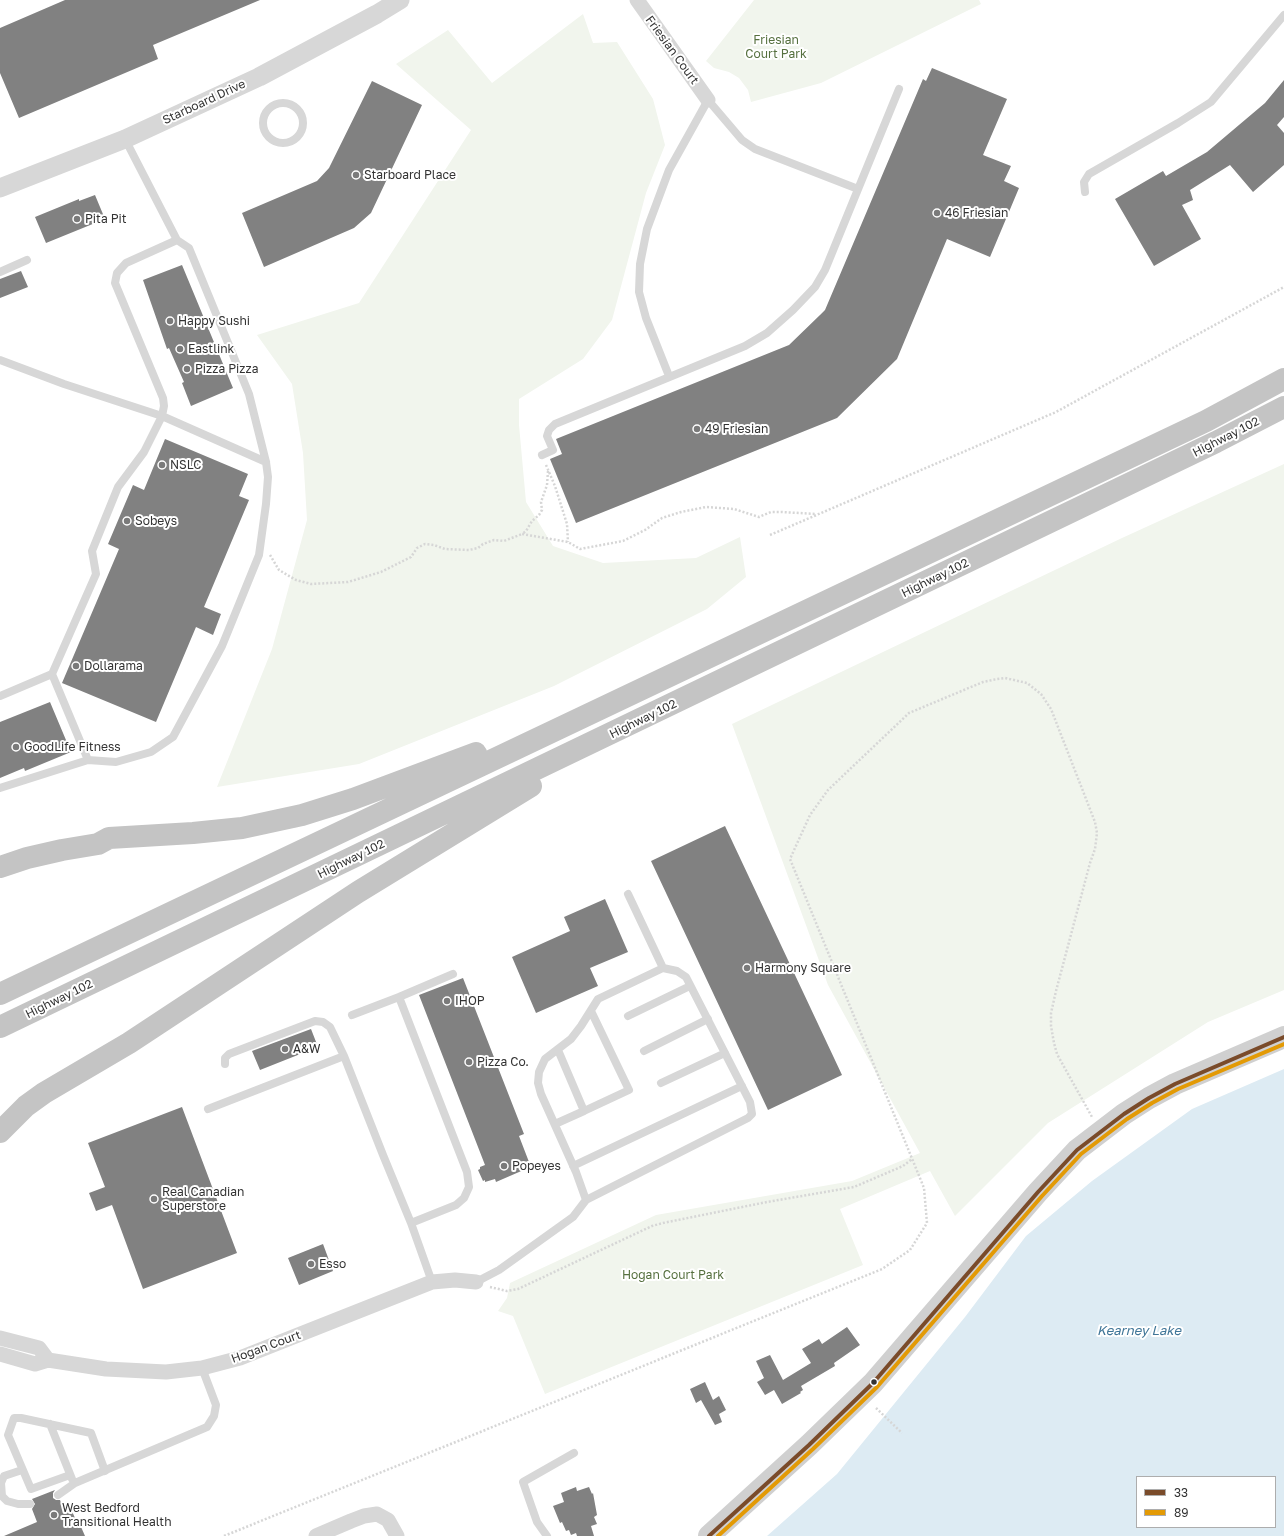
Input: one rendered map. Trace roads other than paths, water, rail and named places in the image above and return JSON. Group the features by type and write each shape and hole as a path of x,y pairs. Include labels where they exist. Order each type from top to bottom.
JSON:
{"highway":[{"name":"Highway 102","path":"0,994 1206,421 1284,379"},
{"name":"Highway 102","path":"0,1027 622,729 1216,442 1284,407"},
{"path":"0,867 55,851 98,844 109,838 193,833 242,828 302,815 353,799 610,703"},
{"path":"0,1132 26,1106 44,1093 129,1043 358,892 622,729"},
{"path":"0,852 69,836 100,833 109,838"}],"main road":[{"path":"709,1536 809,1445 873,1383 1052,1176 1077,1150 1148,1098 1174,1084 1284,1037"}],"street":[{"name":"Starboard Drive","path":"0,188 125,139 259,77 371,18 400,0"},
{"name":"Friesian Court","path":"637,0 708,100"},
{"name":"Hogan Court","path":"0,1354 35,1364 48,1360 106,1369 166,1372 202,1368 240,1358 432,1282 455,1280 476,1282"},
{"path":"0,1338 39,1348 48,1360"},
{"path":"316,1536 358,1518 377,1514 388,1520 397,1536"}],"lane":[{"path":"1085,192 1084,182 1090,174 1178,123 1210,102 1284,15"},
{"path":"542,455 553,450 547,436 549,430 555,424 745,346 767,333 793,310 815,287 826,270 899,89"},
{"path":"669,376 646,318 639,292 640,264 647,230 670,170 708,100 742,140 755,149 858,190"},
{"path":"286,104 293,106 298,110 302,116 303,122 299,135 289,143 282,143 270,139 264,128 263,122 265,116 273,106 286,104"},
{"path":"0,788 88,760 116,762 151,752 173,737 222,646 259,556 268,477 266,462 249,394 189,248 177,240 125,139"},
{"path":"0,696 52,674 96,574 92,551 118,487 144,452 162,416 164,406 163,398 115,283 117,273 126,263 177,240"},
{"path":"0,272 27,260"},
{"path":"0,360 64,384 162,416 266,462"},
{"path":"52,674 88,760"},
{"path":"628,894 663,968"},
{"path":"476,1282 499,1270 573,1217 586,1200 748,1118 752,1114 752,1108 742,1086 686,977 677,971 663,968 598,999 571,1039 545,1059 539,1072 538,1083 541,1094 573,1166 586,1200"},
{"path":"352,1014 453,974"},
{"path":"628,1016 690,986"},
{"path":"399,996 466,1172 469,1186 464,1198 456,1205 411,1223"},
{"path":"555,1124 630,1090 591,1011"},
{"path":"644,1051 708,1019"},
{"path":"225,1064 226,1058 229,1054 315,1021 323,1022 330,1027 340,1046 382,1155 411,1223 432,1282"},
{"path":"558,1050 584,1111"},
{"path":"661,1083 725,1053"},
{"path":"208,1109 344,1056"},
{"path":"573,1166 742,1086"},
{"path":"58,1495 75,1483 206,1427 214,1416 216,1405 202,1368"},
{"path":"70,1475 31,1489 8,1434 14,1418 21,1418 92,1433 105,1471"},
{"path":"50,1424 70,1475 75,1483"},
{"path":"547,1536 537,1522 523,1482 574,1453"},
{"path":"22,1470 4,1476 0,1483 2,1496 7,1501 30,1504"}],"water":[{"name":"Kearney Lake","path":"1284,1069 1284,1536 767,1536 837,1474 965,1317 1026,1236 1092,1181 1192,1109"}],"place":[{"name":"Starboard Place","path":"356,175"},
{"name":"46 Friesian","path":"937,213"},
{"name":"Pita Pit","path":"77,219"},
{"name":"Happy Sushi","path":"170,321"},
{"name":"Eastlink","path":"180,349"},
{"name":"Pizza Pizza","path":"187,369"},
{"name":"49 Friesian","path":"697,429"},
{"name":"NSLC","path":"162,465"},
{"name":"Sobeys","path":"127,521"},
{"name":"Dollarama","path":"76,666"},
{"name":"GoodLife Fitness","path":"16,747"},
{"name":"Harmony Square","path":"747,968"},
{"name":"IHOP","path":"447,1001"},
{"name":"A&W","path":"285,1049"},
{"name":"Pizza Co.","path":"469,1062"},
{"name":"Popeyes","path":"504,1166"},
{"name":"Real Canadian Superstore","path":"154,1199"},
{"name":"Esso","path":"311,1264"},
{"name":"West Bedford Transitional Health","path":"54,1515"}],"park label":[{"name":"Friesian Court Park","path":"776,47"},
{"name":"Hogan Court Park","path":"673,1275"}]}
